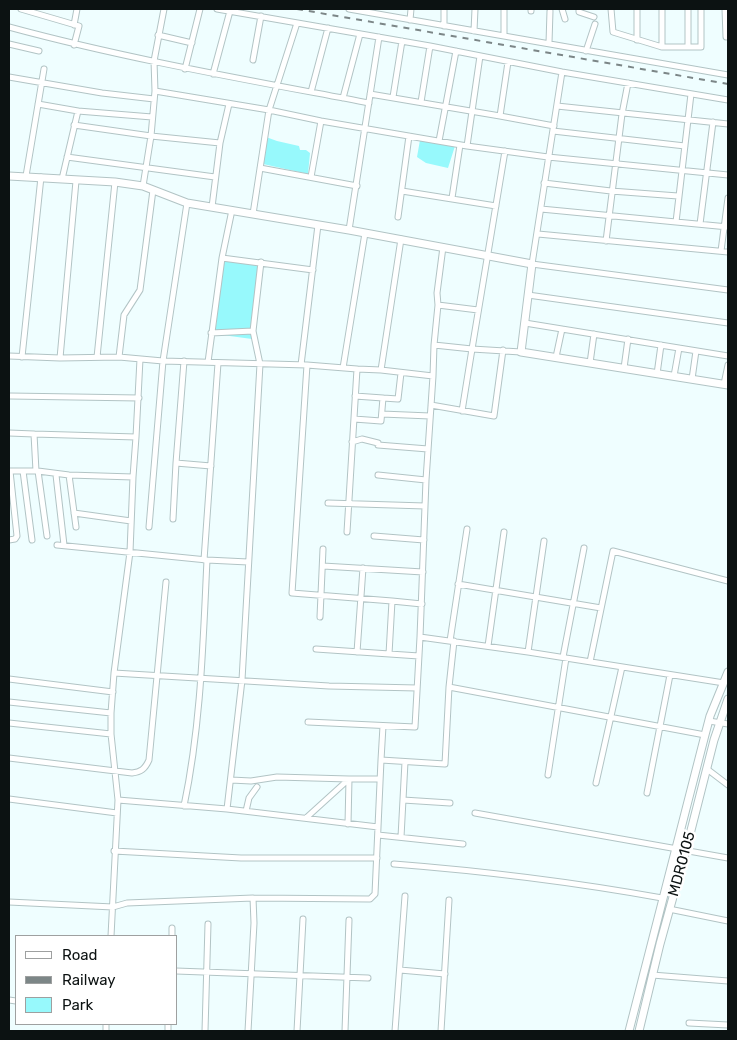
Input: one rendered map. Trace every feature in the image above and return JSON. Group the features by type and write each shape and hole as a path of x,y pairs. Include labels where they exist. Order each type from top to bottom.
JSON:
{"street":[{"path":"21,9 79,26 74,45"},
{"path":"74,25 77,9"},
{"path":"143,186 151,136 155,90 154,61 164,9"},
{"path":"185,68 200,9"},
{"path":"217,9 430,46 628,84 728,100"},
{"path":"352,9 374,11 410,20 728,75"},
{"path":"410,20 411,9"},
{"path":"444,9 444,26"},
{"path":"474,9 474,31"},
{"path":"504,9 504,36"},
{"path":"562,9 565,19"},
{"path":"578,9 579,12 588,12 594,17"},
{"path":"611,9 613,32 662,47 702,46 701,9"},
{"path":"637,9 637,40"},
{"path":"662,9 662,47"},
{"path":"688,9 688,47"},
{"path":"725,9 726,37"},
{"path":"213,74 230,11"},
{"path":"548,43 550,11"},
{"path":"252,60 261,16"},
{"path":"253,214 269,110 297,23"},
{"path":"586,51 595,24"},
{"path":"9,28 74,45 213,74 369,103"},
{"path":"311,92 328,28"},
{"path":"158,34 192,43"},
{"path":"343,98 360,34"},
{"path":"349,230 379,37"},
{"path":"393,97 402,41"},
{"path":"9,44 39,51"},
{"path":"421,102 430,46"},
{"path":"439,141 456,51"},
{"path":"467,146 480,56"},
{"path":"500,116 508,62"},
{"path":"26,176 44,69"},
{"path":"521,352 532,264 562,72"},
{"path":"9,77 102,92 154,98"},
{"path":"606,240 611,191 628,84"},
{"path":"155,90 460,145 615,165 728,175"},
{"path":"370,94 471,110 554,128 685,146"},
{"path":"676,222 691,94"},
{"path":"38,104 78,111 152,118"},
{"path":"212,207 220,143 229,104"},
{"path":"557,106 728,124"},
{"path":"62,180 78,111"},
{"path":"311,177 321,121"},
{"path":"700,224 712,122"},
{"path":"74,125 220,143"},
{"path":"398,217 409,136"},
{"path":"452,198 460,145"},
{"path":"462,411 505,151"},
{"path":"67,156 215,177"},
{"path":"260,168 357,186"},
{"path":"9,176 115,182 143,186 187,203 401,239 532,264 728,290"},
{"path":"22,357 40,177"},
{"path":"60,358 76,181"},
{"path":"97,357 115,182"},
{"path":"544,183 678,196"},
{"path":"119,357 124,315 140,290 153,190"},
{"path":"402,191 496,206"},
{"path":"721,251 726,227 728,200"},
{"path":"149,527 163,361 187,203"},
{"path":"541,209 726,227"},
{"path":"208,362 222,258 232,210"},
{"path":"318,225 304,365 292,593 422,604"},
{"path":"343,368 366,233"},
{"path":"538,234 728,252"},
{"path":"381,370 401,239"},
{"path":"308,722 415,727 422,604 426,480 438,305 437,293 443,248"},
{"path":"222,258 312,270"},
{"path":"228,809 242,680 260,364 253,331 261,262"},
{"path":"528,295 728,323"},
{"path":"438,305 478,310"},
{"path":"525,322 728,356"},
{"path":"556,356 562,328"},
{"path":"211,332 253,331"},
{"path":"590,362 594,334"},
{"path":"624,368 628,339"},
{"path":"434,345 556,356 726,384 728,365"},
{"path":"657,374 661,345"},
{"path":"674,376 679,348"},
{"path":"431,405 494,416 503,350"},
{"path":"692,379 696,351"},
{"path":"9,356 60,358 119,357 163,361 304,365 381,370 433,376"},
{"path":"111,935 118,800 111,734 111,713 114,673 130,552 140,360"},
{"path":"173,519 184,361"},
{"path":"184,806 191,772 202,679 205,560 218,363"},
{"path":"347,532 357,369"},
{"path":"355,396 398,399 401,373"},
{"path":"10,396 139,398"},
{"path":"354,419 381,421 382,398"},
{"path":"382,414 430,416"},
{"path":"9,433 136,437"},
{"path":"34,434 37,471 48,536"},
{"path":"352,442 362,439 378,444 428,448"},
{"path":"176,464 211,466"},
{"path":"9,540 15,539 17,536 10,471 37,471 56,475 133,476"},
{"path":"23,471 32,540"},
{"path":"56,475 64,545"},
{"path":"69,475 76,527"},
{"path":"378,475 426,480"},
{"path":"328,503 425,506"},
{"path":"74,513 131,521"},
{"path":"381,760 445,764 452,641 458,584 467,529"},
{"path":"488,646 504,532"},
{"path":"374,536 424,540"},
{"path":"528,652 544,541"},
{"path":"57,545 205,560 248,562"},
{"path":"548,775 564,657 584,548"},
{"path":"320,617 322,549"},
{"path":"590,662 613,552 728,581"},
{"path":"323,566 423,572"},
{"path":"357,652 363,568"},
{"path":"9,758 115,771 140,772 146,768 149,760 166,582"},
{"path":"458,584 601,608"},
{"path":"389,654 392,601"},
{"path":"420,637 564,657 724,683"},
{"path":"316,649 419,656"},
{"path":"596,783 622,667"},
{"name":"MDR0105","path":"629,1031 705,735 728,672"},
{"path":"114,673 329,686 417,688"},
{"path":"647,793 670,675"},
{"path":"9,679 113,692"},
{"path":"449,687 660,725 705,735"},
{"name":"MDR0105","path":"639,1031 669,910 719,723 728,698"},
{"path":"9,702 111,713"},
{"path":"709,721 728,724"},
{"path":"9,723 111,734"},
{"path":"9,902 113,907 127,903 253,898 370,900 375,894 383,726"},
{"path":"401,837 405,762"},
{"path":"707,769 728,786"},
{"path":"231,780 251,781 276,777 380,779"},
{"path":"306,818 349,779"},
{"path":"348,824 349,779"},
{"path":"246,811 249,798 257,787"},
{"path":"9,799 117,813"},
{"path":"118,800 228,809 378,827"},
{"path":"403,800 450,803"},
{"path":"475,813 728,858"},
{"path":"378,835 463,844"},
{"path":"114,851 241,858 377,858"},
{"path":"394,864 528,878 662,898"},
{"path":"395,1031 405,896"},
{"path":"248,1031 254,923 253,898"},
{"path":"441,1031 449,900"},
{"path":"669,910 728,922"},
{"path":"297,1031 303,919"},
{"path":"345,1031 349,920"},
{"path":"205,1031 208,924"},
{"path":"172,928 172,935"},
{"path":"400,970 445,974"},
{"path":"178,971 368,978"},
{"path":"652,975 728,981"},
{"path":"689,1023 728,1025"}],"green space":[{"path":"266,137 299,146 300,150 306,150 310,153 308,174 263,164"},
{"path":"420,140 455,146 448,168 426,163 417,157"},
{"path":"224,260 260,266 252,339 215,334"}],"railway":[{"path":"297,9 728,84"}]}
